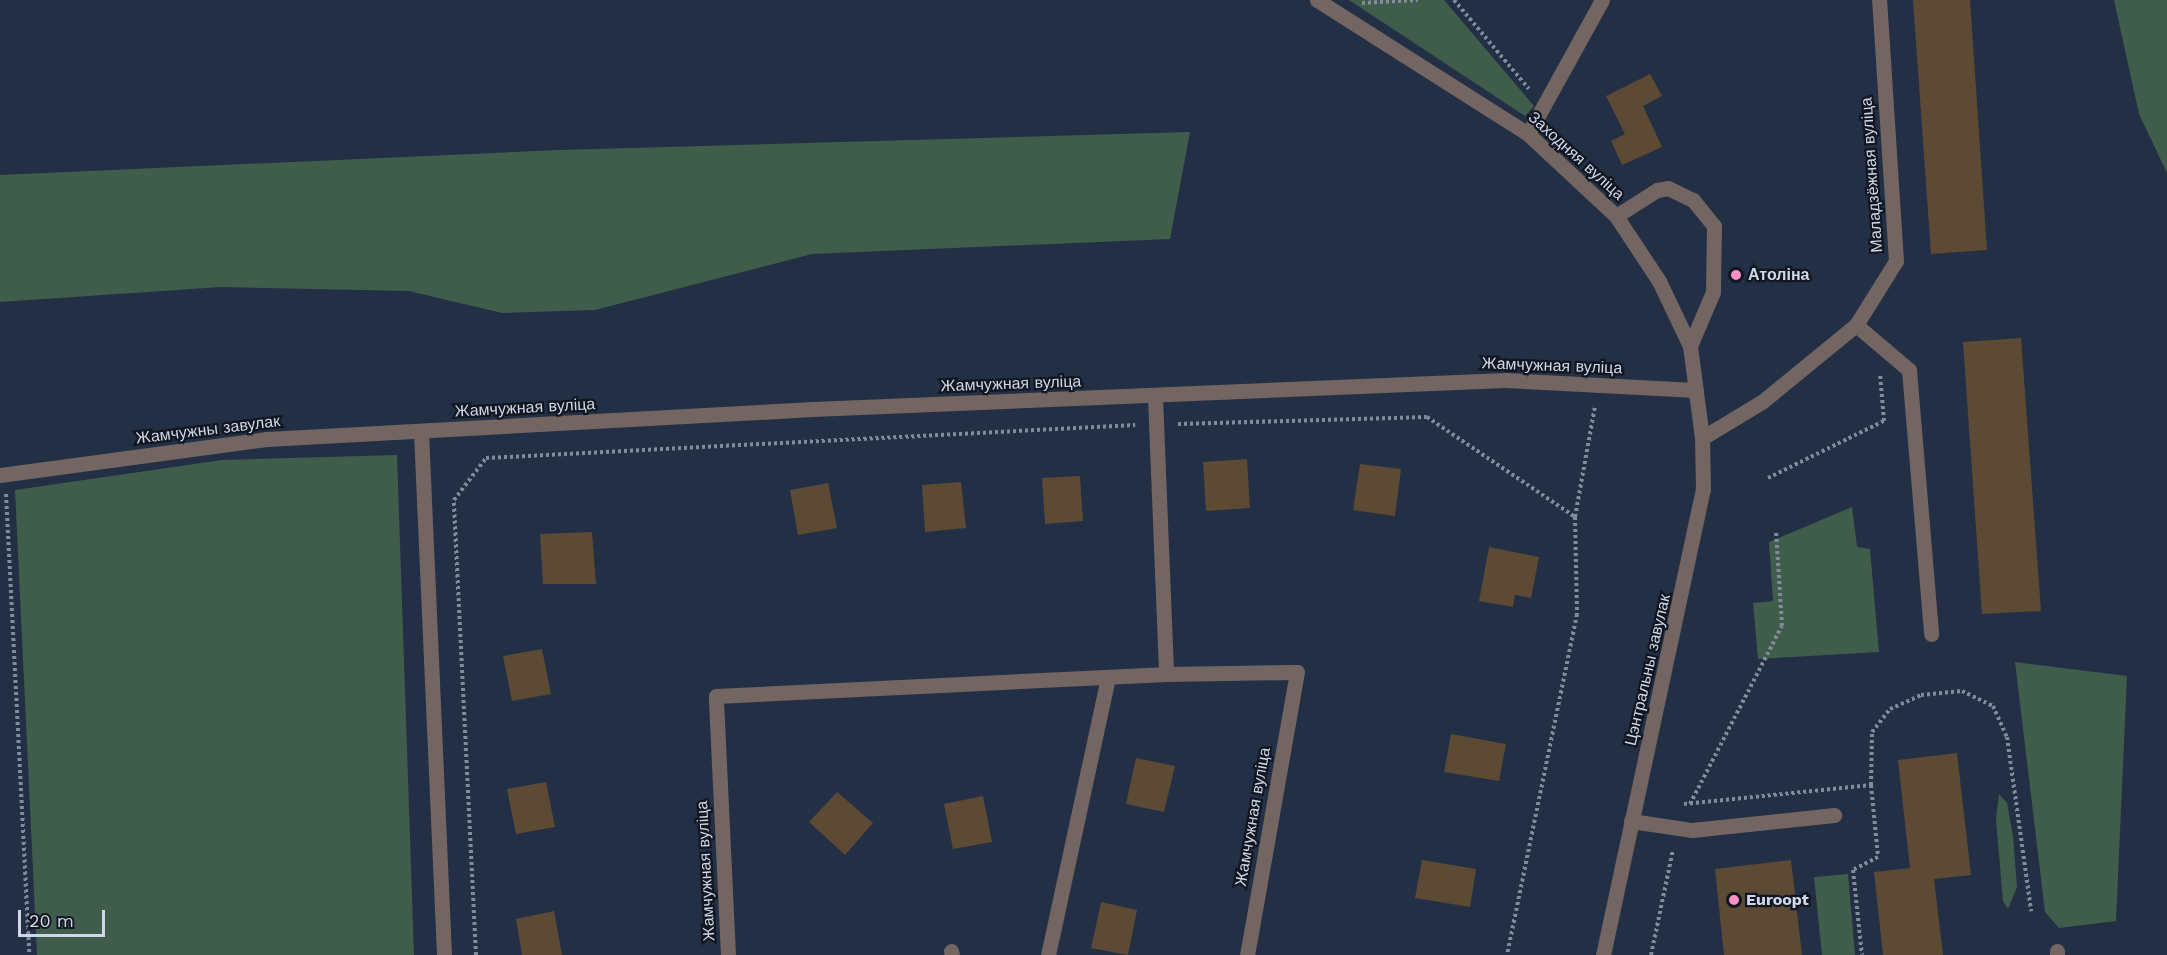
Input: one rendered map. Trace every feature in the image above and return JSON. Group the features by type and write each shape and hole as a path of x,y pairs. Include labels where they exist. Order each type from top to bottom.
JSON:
{"street":[{"name":"Заходняя вуліца","path":"1317,0 1528,134 1616,216 1659,281 1690,346 1696,390"},
{"path":"1528,134 1602,0"},
{"name":"Маладзёжная вуліца","path":"1702,438 1763,400 1856,325 1896,261 1879,0"},
{"path":"1616,216 1657,190 1668,188 1693,200 1714,226 1713,292 1690,346"},
{"path":"1856,325 1909,370 1931,634"},
{"name":"Жамчужная вуліца","path":"421,432 813,409 1155,397 1505,380 1696,390"},
{"name":"Цэнтральны завулак","path":"1603,955 1631,821 1694,551 1703,489 1702,438 1696,390"},
{"path":"1155,397 1166,674"},
{"path":"421,432 444,955"},
{"name":"Жамчужны завулак","path":"2,475 267,439 421,432"},
{"name":"Жамчужная вуліца","path":"728,955 716,696 1166,674 1297,672 1247,955"},
{"path":"1048,955 1108,678"},
{"path":"1631,821 1678,828 1834,815"}],"path":[{"path":"1331,9 1418,0"},
{"path":"1454,0 1543,106"},
{"path":"1768,478 1884,421 1879,362"},
{"path":"1507,955 1577,614 1575,517 1599,385"},
{"path":"476,955 454,500 486,458 1156,424 1427,417 1575,517"},
{"path":"2,475 29,955"},
{"path":"1651,955 1678,828 1782,626 1776,531"},
{"path":"1862,955 1853,870 1878,856 1871,784 1872,732 1890,709 1921,695 1962,691 1994,706 2007,737 2031,911"},
{"path":"1673,806 1871,784"}],"green space":[{"path":"1349,0 1444,0 1534,106 1525,116"},
{"path":"2114,0 2167,0 2167,173 2139,114"},
{"path":"1190,132 1170,239 812,254 595,310 502,313 409,291 221,287 0,302 0,175 560,150"},
{"path":"397,455 414,955 37,955 15,490 222,460"},
{"path":"1852,507 1857,547 1870,549 1879,652 1758,659 1753,603 1773,601 1769,542"},
{"path":"2015,662 2127,676 2116,921 2059,928 2045,912"},
{"path":"1999,794 2007,803 2013,836 2017,887 2008,909 2003,901 1996,819"},
{"path":"1848,874 1855,955 1822,955 1814,877"}],"building":[{"path":"1913,0 1970,0 1987,250 1931,254"},
{"path":"1650,74 1662,96 1643,106 1662,147 1622,165 1611,141 1625,134 1606,96"},
{"path":"2021,338 2041,611 1982,614 1963,342"},
{"path":"1247,459 1250,508 1206,511 1203,462"},
{"path":"1360,464 1401,469 1395,516 1353,510"},
{"path":"1080,476 1083,521 1045,524 1042,478"},
{"path":"961,482 966,528 925,532 922,485"},
{"path":"828,483 837,528 798,535 790,490"},
{"path":"592,532 596,584 543,584 540,534"},
{"path":"1489,547 1539,557 1531,598 1515,595 1513,607 1479,601"},
{"path":"542,649 551,694 512,701 503,656"},
{"path":"1451,734 1506,744 1499,781 1444,772"},
{"path":"1957,753 1971,875 1934,879 1943,955 1883,955 1874,872 1910,868 1898,760"},
{"path":"1136,758 1175,766 1164,812 1126,804"},
{"path":"546,782 555,827 516,834 507,789"},
{"path":"837,792 873,823 845,855 809,822"},
{"path":"983,796 992,842 953,849 944,804"},
{"path":"1422,860 1476,869 1470,907 1415,898"},
{"path":"1791,860 1802,955 1724,955 1715,869"},
{"path":"1101,902 1137,910 1128,955 1091,948"},
{"path":"554,911 562,955 522,955 516,919"}],"place":[{"name":"Атоліна","path":"1736,275"},
{"name":"Euroopt","path":"1734,900"}]}
